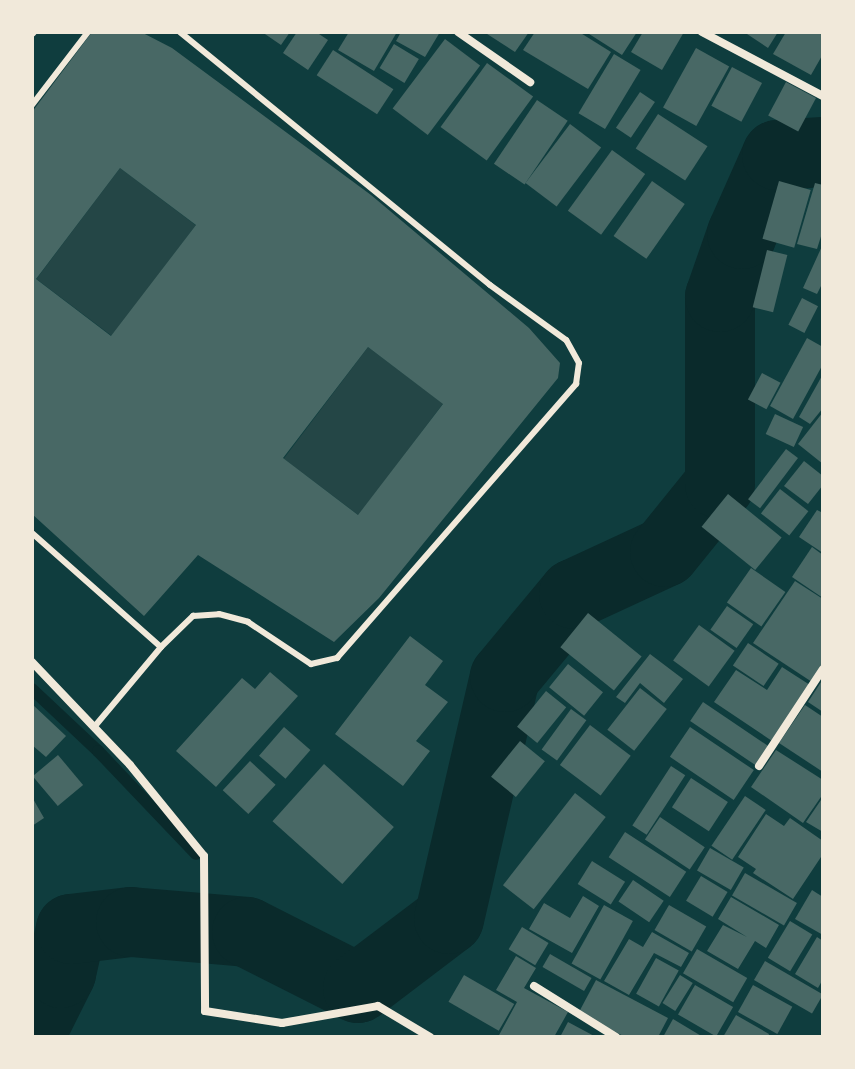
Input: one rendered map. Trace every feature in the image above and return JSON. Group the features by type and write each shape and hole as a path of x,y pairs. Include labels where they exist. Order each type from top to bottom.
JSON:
{"street":[{"path":"458,32 530,82"},
{"path":"702,32 823,96"},
{"path":"32,662 95,726 204,856 205,1011 282,1023 378,1006 430,1037"},
{"path":"759,766 823,669"},
{"path":"534,986 616,1037"}],"lane":[{"path":"32,105 88,32"},
{"path":"95,726 161,647 193,616 219,614 248,622 311,664 337,658 576,384 579,363 566,340 490,285 180,32"},
{"path":"32,533 161,647"}],"shaded area":[{"path":"120,168 196,225 112,336 36,279"},
{"path":"368,347 443,404 359,515 284,459"}],"building":[{"path":"92,32 141,32 172,48 371,195 529,328 560,363 558,378 379,598 334,642 198,555 144,616 32,514 32,112","holes":["120,168 196,225 111,336 36,279","368,347 443,404 358,515 283,458"]},
{"path":"262,32 290,32 281,45"},
{"path":"297,32 316,32 328,40 308,70 283,53"},
{"path":"349,32 397,32 374,71 338,50"},
{"path":"401,32 440,32 425,57 396,41"},
{"path":"484,32 529,32 515,52"},
{"path":"535,32 579,32 611,52 588,89 523,50"},
{"path":"586,32 637,32 622,55"},
{"path":"643,32 684,32 662,70 631,52"},
{"path":"744,32 778,32 768,48"},
{"path":"786,32 823,32 823,54 811,75 773,54"},
{"path":"445,39 480,65 428,135 393,108"},
{"path":"394,44 419,59 404,83 380,68"},
{"path":"696,48 729,66 696,126 663,107"},
{"path":"333,50 393,89 377,114 317,75"},
{"path":"614,54 641,70 605,129 578,113"},
{"path":"487,63 533,97 487,160 441,127"},
{"path":"732,67 762,83 741,122 711,106"},
{"path":"786,82 816,98 798,132 768,116"},
{"path":"640,92 655,102 631,138 616,128"},
{"path":"537,100 568,121 525,185 494,164"},
{"path":"658,114 707,146 685,181 636,148"},
{"path":"570,124 601,147 557,207 525,183"},
{"path":"612,150 645,174 601,235 568,211"},
{"path":"652,181 685,204 646,259 614,236"},
{"path":"779,181 811,190 794,248 762,239"},
{"path":"815,183 823,185 823,230 817,249 797,244"},
{"path":"823,244 823,282 817,294 803,288"},
{"path":"767,250 787,255 773,312 753,307"},
{"path":"802,298 818,306 804,333 788,325"},
{"path":"807,338 823,347 823,364 793,419 770,406"},
{"path":"762,373 781,383 766,409 748,399"},
{"path":"823,374 823,408 810,424 799,417"},
{"path":"823,412 823,464 798,444"},
{"path":"775,414 803,427 794,447 766,434"},
{"path":"786,449 798,458 760,508 748,499"},
{"path":"804,461 823,476 823,485 808,504 784,486"},
{"path":"780,489 808,511 789,536 761,513"},
{"path":"728,494 782,537 755,570 702,527"},
{"path":"817,510 823,513 823,553 799,537"},
{"path":"812,547 823,555 823,598 792,577"},
{"path":"751,568 785,592 761,626 727,602"},
{"path":"795,581 823,599 823,665 812,682 753,643"},
{"path":"727,606 753,624 737,648 710,630"},
{"path":"588,613 642,656 614,691 560,647"},
{"path":"699,625 735,651 709,686 673,661"},
{"path":"410,636 443,661 425,685 448,702 416,741 430,751 403,786 335,734"},
{"path":"748,643 779,664 764,686 733,665"},
{"path":"650,654 683,679 664,703 640,683 625,703 616,697"},
{"path":"568,664 603,692 584,716 549,687"},
{"path":"782,667 810,685 772,741 714,702 736,670 767,690"},
{"path":"270,672 298,696 216,787 176,751 242,678 255,689"},
{"path":"823,679 823,712 808,702"},
{"path":"640,688 667,709 634,751 607,730"},
{"path":"546,691 566,707 537,743 517,727"},
{"path":"703,702 768,746 756,765 690,721"},
{"path":"32,704 66,736 46,757 32,745"},
{"path":"805,705 823,717 823,772 779,743"},
{"path":"571,709 586,720 557,761 542,749"},
{"path":"590,725 631,756 601,796 560,765"},
{"path":"284,727 310,750 285,779 259,756"},
{"path":"690,727 754,770 734,800 670,757"},
{"path":"520,741 545,761 516,797 491,777"},
{"path":"776,750 823,780 823,794 803,823 751,787"},
{"path":"58,755 83,785 58,806 33,776"},
{"path":"250,761 276,785 248,814 223,790"},
{"path":"324,764 394,827 342,884 272,821"},
{"path":"671,766 685,775 647,835 632,826"},
{"path":"691,778 728,802 709,831 672,807"},
{"path":"575,793 606,817 534,909 503,885"},
{"path":"745,796 766,810 732,860 711,846"},
{"path":"32,797 44,818 32,826"},
{"path":"823,797 823,832 806,822"},
{"path":"766,814 784,826 790,818 823,841 823,854 793,899 753,873 756,869 738,857"},
{"path":"660,817 705,847 690,870 645,839"},
{"path":"625,832 686,872 670,897 609,857"},
{"path":"710,848 744,868 731,890 697,871"},
{"path":"592,861 625,882 611,905 578,884"},
{"path":"745,873 797,903 784,926 732,896"},
{"path":"701,876 728,892 713,917 686,901"},
{"path":"633,880 664,901 649,922 618,902"},
{"path":"812,890 823,897 823,935 795,919"},
{"path":"583,896 599,906 572,953 529,929 544,903 570,918"},
{"path":"731,897 779,925 766,948 755,941 738,969 707,951 723,925 747,937 718,919"},
{"path":"604,905 633,921 600,980 572,964"},
{"path":"669,905 706,926 692,952 654,930"},
{"path":"790,921 812,934 790,971 768,958"},
{"path":"522,927 549,943 535,965 509,949"},
{"path":"652,932 689,953 681,967 654,953 629,995 604,981 629,939 643,947"},
{"path":"817,937 823,941 823,979 818,988 795,974"},
{"path":"697,949 747,978 733,1002 683,973"},
{"path":"550,954 592,978 584,991 542,967"},
{"path":"516,956 536,968 524,988 568,1012 554,1037 498,1037 517,1002 496,990"},
{"path":"656,958 679,971 659,1006 636,994"},
{"path":"765,961 823,994 812,1014 754,980"},
{"path":"464,975 514,1004 499,1031 448,1002"},
{"path":"680,975 693,983 675,1011 663,1003"},
{"path":"596,980 668,1018 658,1037 625,1037 579,1012"},
{"path":"695,985 733,1007 716,1036 678,1014"},
{"path":"753,985 792,1007 777,1034 738,1012"},
{"path":"736,1015 769,1034 768,1037 723,1037"},
{"path":"673,1019 703,1037 663,1037"},
{"path":"568,1022 596,1037 560,1037"}],"waterway":[{"path":"32,1031 61,973 71,929 131,922 247,932 358,988 449,919 505,677 574,594 665,552 720,484 720,297 742,234 777,155 823,152"},
{"path":"32,689 98,751 196,854"}]}
